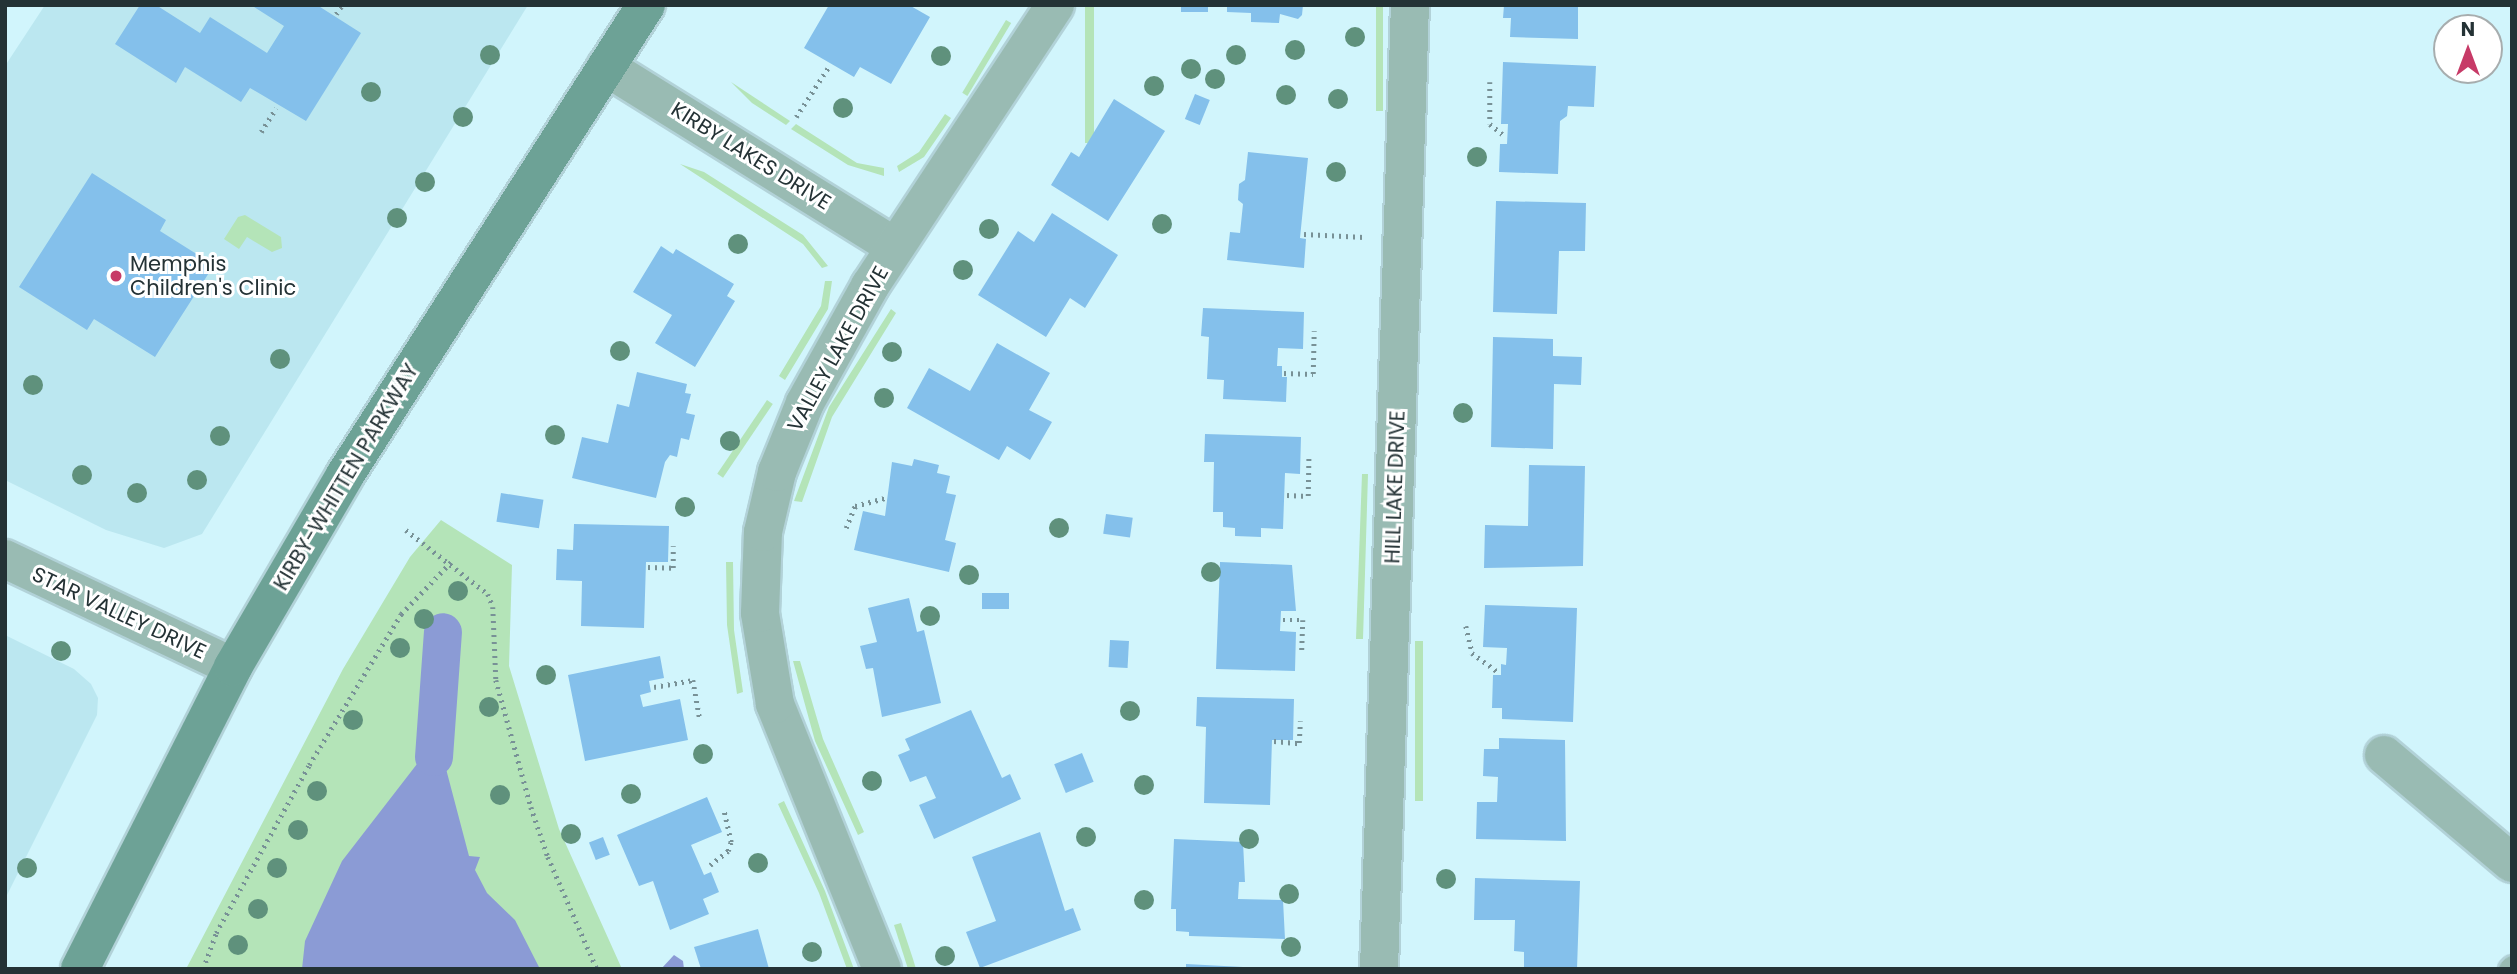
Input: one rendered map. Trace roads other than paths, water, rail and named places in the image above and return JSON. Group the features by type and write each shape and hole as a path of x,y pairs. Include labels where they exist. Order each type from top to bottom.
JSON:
{"main road":[{"name":"KIRBY-WHITTEN PARKWAY","path":"80,969 233,667 405,378 646,5"}],"street":[{"name":"VALLEY LAKE DRIVE","path":"882,969 775,704 764,652 759,591 763,532 785,449 805,403 895,247 1055,5"},
{"name":"HILL LAKE DRIVE","path":"1379,969 1410,5"},
{"name":"KIRBY LAKES DRIVE","path":"606,67 895,247"},
{"name":"STAR VALLEY DRIVE","path":"5,559 233,667"},
{"path":"2384,755 2512,863"}],"water":[{"path":"434,757 445,765 469,856 480,857 475,870 487,893 515,920 540,969 302,969 305,941 342,861 417,764"},
{"path":"674,955 683,961 684,969 661,969"}],"waterway":[{"path":"434,757 443,632"}],"place":[{"name":"Memphis Children's Clinic","path":"116,276"}]}
